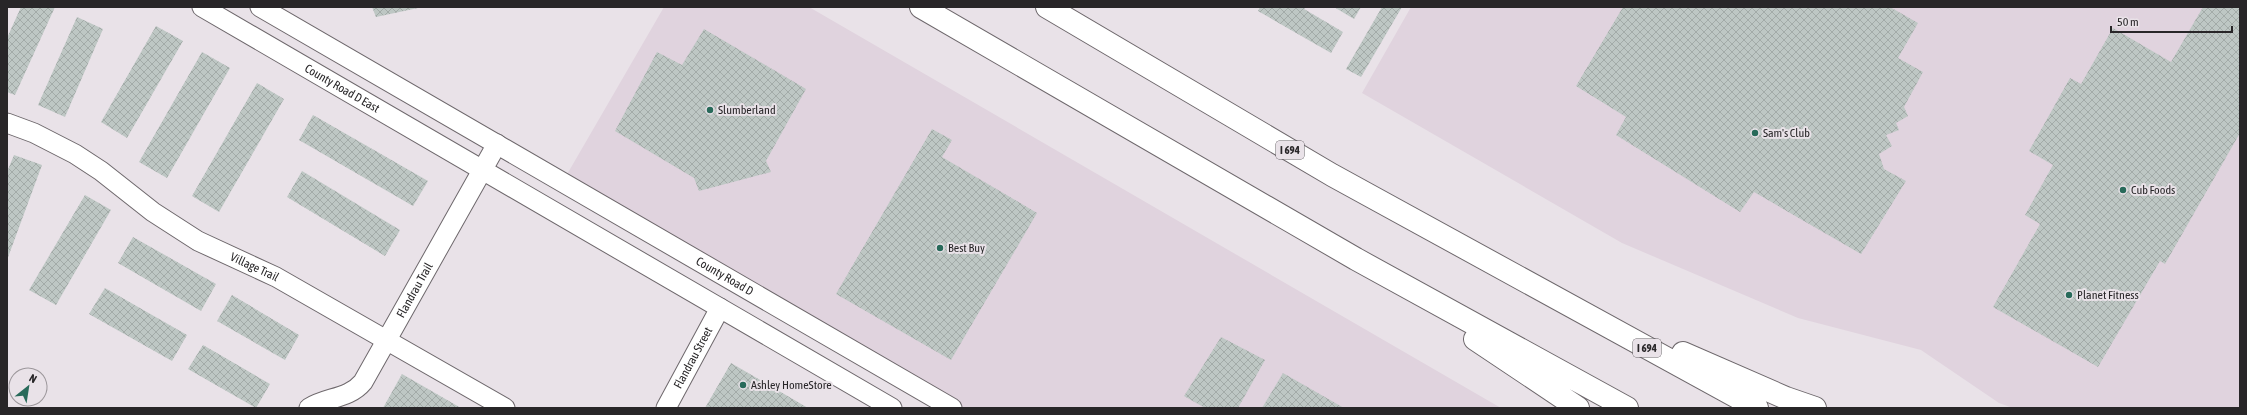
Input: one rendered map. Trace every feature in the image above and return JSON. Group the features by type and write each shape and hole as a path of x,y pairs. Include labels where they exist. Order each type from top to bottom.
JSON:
{"highway":[{"path":"921,7 1356,259 1627,408"},
{"name":"I 694","path":"1047,7 1332,175 1757,408"},
{"path":"1356,259 1578,408"},
{"path":"1536,287 1786,398 1815,408"}],"street":[{"name":"County Road D East","path":"202,7 482,170"},
{"path":"260,7 497,144"},
{"name":"Village Trail","path":"7,123 34,133 75,154 182,232 229,257 276,277 506,408"},
{"name":"Flandrau Trail","path":"309,408 329,398 346,395 357,389 366,378 385,340 497,144"},
{"name":"County Road D","path":"497,144 950,408"},
{"path":"482,170 892,408"},
{"name":"Flandrau Street","path":"666,408 720,308"}],"shaded area":[{"path":"664,7 809,7 1501,408 949,408 562,183"},
{"path":"1411,7 2240,7 2240,408 2013,408 1999,403 1921,350 1798,318 1622,243 1362,93"}],"building":[{"path":"21,7 55,7 15,95 7,92 7,38"},
{"path":"372,7 418,7 418,8 376,17"},
{"path":"1260,7 1306,7 1304,9 1343,32 1331,53 1258,11"},
{"path":"1334,7 1361,7 1354,19"},
{"path":"1382,7 1402,7 1361,77 1346,69"},
{"name":"Sam's Club","path":"1623,7 1890,7 1918,23 1898,58 1923,72 1904,107 1908,116 1896,123 1899,130 1886,135 1892,146 1879,154 1884,169 1906,181 1861,254 1754,192 1740,212 1616,135 1626,117 1576,86"},
{"name":"Cub Foods","path":"2203,7 2240,7 2240,133 2165,264 2160,261 2098,367 1993,307 2040,224 2025,215 2053,165 2029,151 2070,78 2081,84 2113,28 2171,62"},
{"path":"77,17 103,29 65,117 38,105"},
{"path":"156,26 183,41 127,138 101,122"},
{"name":"Slumberland","path":"704,29 806,89 766,161 771,172 699,191 694,178 615,131 657,52 682,65"},
{"path":"202,52 230,68 167,178 139,162"},
{"path":"257,83 284,99 219,212 192,196"},
{"path":"313,115 428,181 413,206 299,140"},
{"name":"Best Buy","path":"932,129 952,140 942,157 1037,213 951,360 836,294"},
{"path":"14,155 42,165 7,260 7,172"},
{"path":"302,171 400,230 385,256 287,197"},
{"path":"85,195 111,210 56,305 29,290"},
{"path":"133,237 216,284 201,311 118,263"},
{"path":"105,288 187,335 172,361 89,314"},
{"path":"232,295 299,335 285,360 217,321"},
{"path":"1221,337 1265,360 1238,408 1205,408 1184,396"},
{"path":"203,345 270,384 256,408 188,369"},
{"name":"Ashley HomeStore","path":"731,363 808,408 705,408"},
{"path":"1283,373 1344,408 1262,408"},
{"path":"402,374 461,408 383,408"}],"place":[{"name":"Slumberland","path":"710,110"},
{"name":"Sam's Club","path":"1755,133"},
{"name":"Cub Foods","path":"2123,190"},
{"name":"Best Buy","path":"940,248"},
{"name":"Planet Fitness","path":"2069,295"},
{"name":"Ashley HomeStore","path":"743,385"}]}
